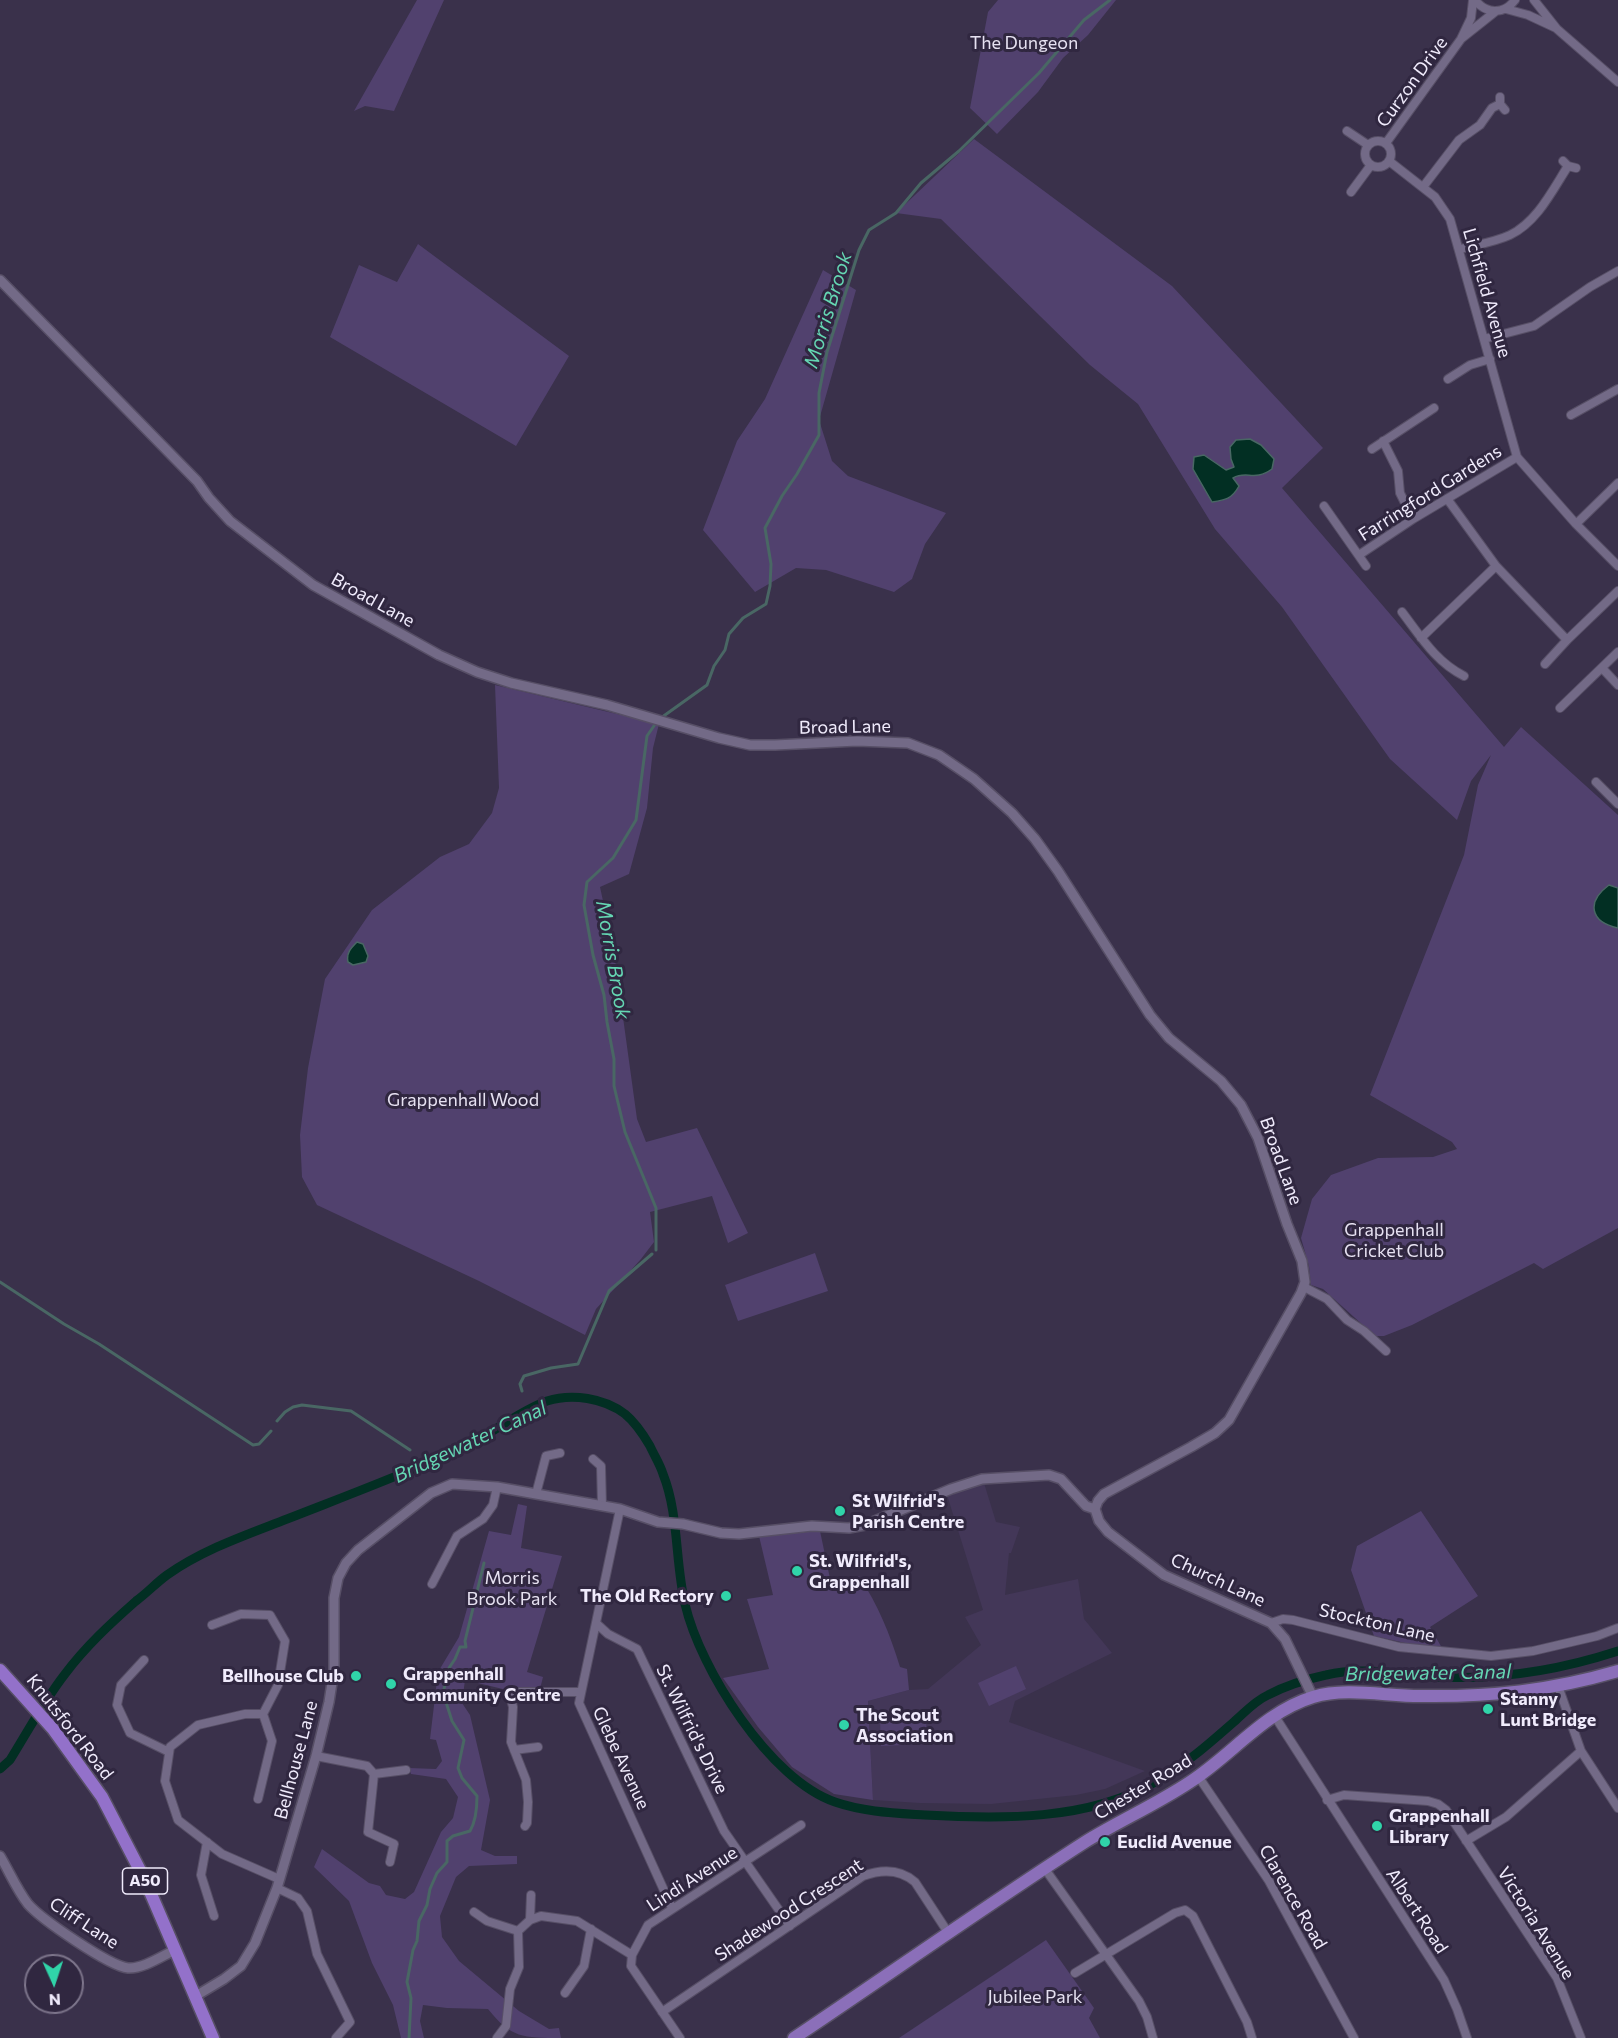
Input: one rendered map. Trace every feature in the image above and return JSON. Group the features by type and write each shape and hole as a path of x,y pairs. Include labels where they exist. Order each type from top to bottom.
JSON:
{"highway":[{"name":"Knutsford Road","path":"0,1670 53,1729 102,1797 145,1881 213,2038"}],"main road":[{"name":"Chester Road","path":"794,2038 1045,1869 1198,1776 1274,1715 1310,1692 1487,1696 1558,1686 1618,1671"}],"street":[{"path":"1474,0 1482,8 1496,11 1506,9 1528,15 1557,29"},
{"path":"1461,39 1471,18 1474,0"},
{"path":"1506,9 1515,0"},
{"path":"1534,0 1557,29 1618,82"},
{"path":"1461,39 1496,11"},
{"name":"Curzon Drive","path":"1386,143 1461,39"},
{"path":"1423,187 1459,140 1480,124 1492,108 1502,104"},
{"path":"1347,131 1368,145"},
{"path":"1379,140 1386,143 1392,154 1389,161 1383,166 1371,165 1365,153 1368,145 1379,140"},
{"name":"Lichfield Avenue","path":"1389,161 1441,204 1450,219 1517,457"},
{"path":"1351,192 1371,165"},
{"path":"1460,249 1504,238 1522,228 1530,221 1569,165"},
{"path":"1484,339 1534,326 1590,287 1618,271"},
{"name":"Broad Lane","path":"0,280 197,481 230,521 313,585 423,647 477,672 511,683 648,716 750,745 857,741 908,744 924,748 952,763 994,796 1024,825 1058,871 1150,1015 1170,1038 1228,1089 1247,1115 1262,1148 1302,1261 1305,1276 1304,1287"},
{"path":"1448,379 1475,363 1490,359"},
{"path":"1571,415 1618,390"},
{"path":"1372,448 1434,408"},
{"path":"1383,441 1398,471 1400,493 1413,519"},
{"path":"1517,457 1576,524 1618,566"},
{"name":"Farringford Gardens","path":"1359,555 1413,519 1517,457"},
{"path":"1576,524 1618,483"},
{"path":"1448,500 1496,566 1567,640"},
{"path":"1324,506 1366,566"},
{"path":"1421,638 1496,566"},
{"path":"1545,664 1618,591"},
{"path":"1402,612 1440,661 1464,676"},
{"path":"1560,708 1618,652"},
{"path":"1602,668 1618,685"},
{"path":"1596,782 1618,804"},
{"path":"1095,1509 1104,1494 1191,1447 1224,1426 1238,1407 1304,1287 1327,1299 1347,1320 1364,1331 1386,1351"},
{"path":"536,1494 546,1456 560,1453"},
{"path":"593,1459 601,1466 602,1506"},
{"name":"Church Lane","path":"683,1524 721,1533 739,1534 812,1526 849,1528 982,1479 1049,1475 1061,1479 1086,1506 1095,1509 1098,1521 1108,1532 1164,1575 1271,1623 1285,1639 1310,1692"},
{"name":"Bellhouse Lane","path":"194,1997 242,1965 255,1943 278,1883 316,1756 329,1702 334,1670 334,1598 338,1578 345,1563 358,1550 431,1493 452,1484 497,1487 620,1509 658,1522 683,1524"},
{"path":"432,1584 457,1536 483,1519 493,1505 497,1487"},
{"name":"Glebe Avenue","path":"620,1509 579,1703 672,1908"},
{"path":"212,1625 241,1614 270,1615 285,1641 278,1685 263,1714 272,1741 258,1799"},
{"name":"Stockton Lane","path":"1271,1623 1283,1619 1293,1620 1399,1647 1491,1656 1533,1651 1597,1636 1618,1628"},
{"name":"St. Wilfrid's Drive","path":"597,1624 608,1634 637,1649 724,1831 790,1926"},
{"path":"144,1660 121,1685 117,1706 130,1733 169,1752"},
{"path":"1558,1686 1581,1751 1618,1808"},
{"path":"525,1826 528,1802 526,1780 511,1742 513,1707 508,1692 580,1692"},
{"path":"263,1714 245,1714 198,1725 170,1747 165,1781 178,1820 222,1854 278,1883 298,1899 307,1911 317,1954 350,2022 336,2038"},
{"name":"Albert Road","path":"1274,1715 1444,1980 1467,2038"},
{"path":"514,1750 538,1747"},
{"path":"1466,1841 1506,1817 1581,1751"},
{"path":"316,1756 367,1766 374,1774 369,1832 394,1844 390,1862"},
{"path":"374,1774 406,1770"},
{"name":"Clarence Road","path":"1198,1776 1269,1881 1354,2038"},
{"name":"Victoria Avenue","path":"1327,1800 1344,1795 1428,1801 1446,1810 1557,1978 1581,2038"},
{"name":"Lindi Avenue","path":"632,1955 648,1925 801,1825"},
{"path":"207,1842 201,1875 214,1916"},
{"name":"Cliff Lane","path":"0,1856 28,1903 38,1913 73,1939 107,1959 122,1966 133,1967 175,1950"},
{"path":"1045,1869 1143,2009 1153,2038"},
{"name":"Shadewood Crescent","path":"662,2012 863,1876 882,1871 902,1873 915,1882 950,1934"},
{"path":"530,1920 531,1895"},
{"path":"1075,1974 1105,1953 1175,1913 1185,1910 1192,1916 1247,2022 1252,2038"},
{"path":"474,1912 488,1921 518,1931"},
{"path":"497,2038 506,2026 510,1989 519,1967 518,1931 530,1920 541,1916 577,1921 632,1955 632,1966 680,2038"},
{"path":"565,1994 584,1966 591,1929"}],"shaded area":[{"path":"1250,439 1261,445 1274,459 1272,469 1260,475 1242,475 1233,478 1239,486 1234,494 1212,502 1193,469 1194,457 1204,455 1226,470 1234,467 1230,447 1236,440"},
{"path":"1609,885 1618,888 1618,928 1602,921 1594,911 1597,898"},
{"path":"357,942 363,944 368,956 366,962 353,965 348,962 348,953"},
{"path":"984,1483 996,1522 1020,1527 1011,1553 1009,1553 1005,1595 1078,1579 1084,1619 1112,1653 1015,1701 1009,1722 1145,1771 1105,1789 1076,1795 991,1804 873,1800 868,1701 909,1690 928,1689 981,1645 965,1617 983,1610 947,1495"}],"green space":[{"path":"417,0 444,0 394,111 365,106 354,111"},
{"name":"The Dungeon","path":"998,0 1116,0 1088,35 1063,58 1038,92 997,134 970,108 988,12"},
{"name":"Grappenhall Cricket Club","path":"974,139 1172,286 1323,448 1282,488 1504,747 1521,727 1618,815 1618,888 1609,885 1609,926 1618,928 1618,1228 1543,1269 1534,1263 1412,1325 1384,1336 1375,1336 1323,1289 1311,1285 1309,1266 1301,1238 1312,1199 1331,1175 1378,1158 1433,1157 1457,1149 1452,1142 1370,1095 1464,855 1478,785 1491,755 1471,781 1457,820 1390,759 1282,607 1215,529 1138,404 1090,365 941,219 896,213","holes":["1250,439 1261,445 1256,476 1240,474 1233,478 1212,502 1193,469 1204,455 1226,470 1235,467 1236,440"]},
{"path":"418,244 569,356 516,446 330,337 359,265 397,282"},
{"path":"823,270 856,290 819,420 832,461 848,476 946,513 925,544 912,579 894,592 826,570 796,568 755,592 703,530 737,441 765,399"},
{"name":"Grappenhall Wood","path":"495,685 659,724 653,748 647,808 629,874 600,887 614,952 637,1119 646,1142 697,1128 748,1233 728,1243 712,1196 650,1212 654,1242 596,1309 585,1335 479,1281 317,1205 302,1177 300,1135 308,1068 325,979 372,910 440,857 469,844 492,813 499,788"},
{"path":"815,1253 828,1291 738,1321 725,1285"},
{"name":"Morris Brook Park","path":"518,1504 527,1506 521,1548 562,1556 527,1672 543,1677 540,1689 507,1690 465,1680 462,1703 470,1715 490,1800 481,1850 495,1856 517,1856 517,1864 469,1866 456,1877 440,1916 442,1937 459,1961 519,2011 549,2029 559,2028 561,2038 537,2038 511,2031 488,2009 423,2005 420,2021 424,2038 401,2038 393,2005 372,1963 349,1901 314,1867 322,1849 369,1883 380,1886 386,1895 405,1899 414,1892 441,1832 453,1818 458,1797 446,1779 411,1774 409,1768 436,1769 442,1761 436,1740 430,1739 438,1672 459,1637 489,1531 511,1535"},
{"path":"1421,1511 1478,1596 1430,1627 1442,1648 1441,1651 1374,1636 1351,1570 1357,1546"},
{"path":"820,1531 832,1588 859,1576 883,1620 900,1667 907,1669 909,1690 868,1701 873,1800 834,1794 792,1767 758,1727 723,1678 769,1669 747,1599 773,1595 759,1536"},
{"path":"1016,1666 1026,1689 989,1706 978,1683"},
{"path":"926,1717 927,1744 881,1746 880,1720"},
{"name":"Jubilee Park","path":"1046,1940 1094,2008 1089,2018 1100,2038 899,2038"}],"waterway":[{"name":"Morris Brook","path":"656,1250 656,1208 625,1132 614,1086 614,1059 604,995 593,955 584,905 587,882 613,858 636,820 647,736 658,720 707,685 714,666 725,650 729,634 743,618 766,604 771,564 765,528 819,435 819,393 827,352 859,250 869,230 896,213 921,183 959,151 1039,73 1084,20 1110,0"},
{"name":"Morris Brook","path":"522,1391 520,1384 524,1376 551,1368 578,1364 609,1291 652,1254"},
{"path":"0,1282 253,1445 259,1444 271,1431"},
{"name":"Bridgewater Canal","path":"0,1769 10,1760 50,1695 81,1654 117,1618 167,1575 226,1543 453,1452 538,1405 567,1397 588,1398 617,1409 633,1421 650,1446 662,1470 672,1505 682,1588 693,1630 722,1689 741,1719 786,1771 811,1790 835,1802 857,1808 914,1814 983,1817 1013,1817 1073,1811 1129,1795 1155,1782 1197,1753 1259,1700 1304,1681 1354,1671 1460,1678 1506,1675 1574,1664 1618,1651"},
{"path":"277,1421 285,1412 302,1405 351,1411 410,1450"},
{"name":"Morris Brook","path":"409,2038 411,1998 407,1982 417,1941 419,1921 427,1905 430,1889 437,1873 447,1862 447,1841 453,1836 470,1831 476,1814 477,1796 462,1778 458,1768 464,1740 452,1721 444,1689 449,1668 460,1647 466,1647 465,1641 484,1563"}],"place":[{"name":"St Wilfrid's Parish Centre","path":"840,1511"},
{"name":"St. Wilfrid's, Grappenhall","path":"797,1571"},
{"name":"The Old Rectory","path":"726,1596"},
{"name":"Bellhouse Club","path":"356,1676"},
{"name":"Grappenhall Community Centre","path":"391,1684"},
{"name":"Stanny Lunt Bridge","path":"1488,1709"},
{"name":"The Scout Association","path":"844,1725"},
{"name":"Grappenhall Library","path":"1377,1826"},
{"name":"Euclid Avenue","path":"1105,1842"}]}
